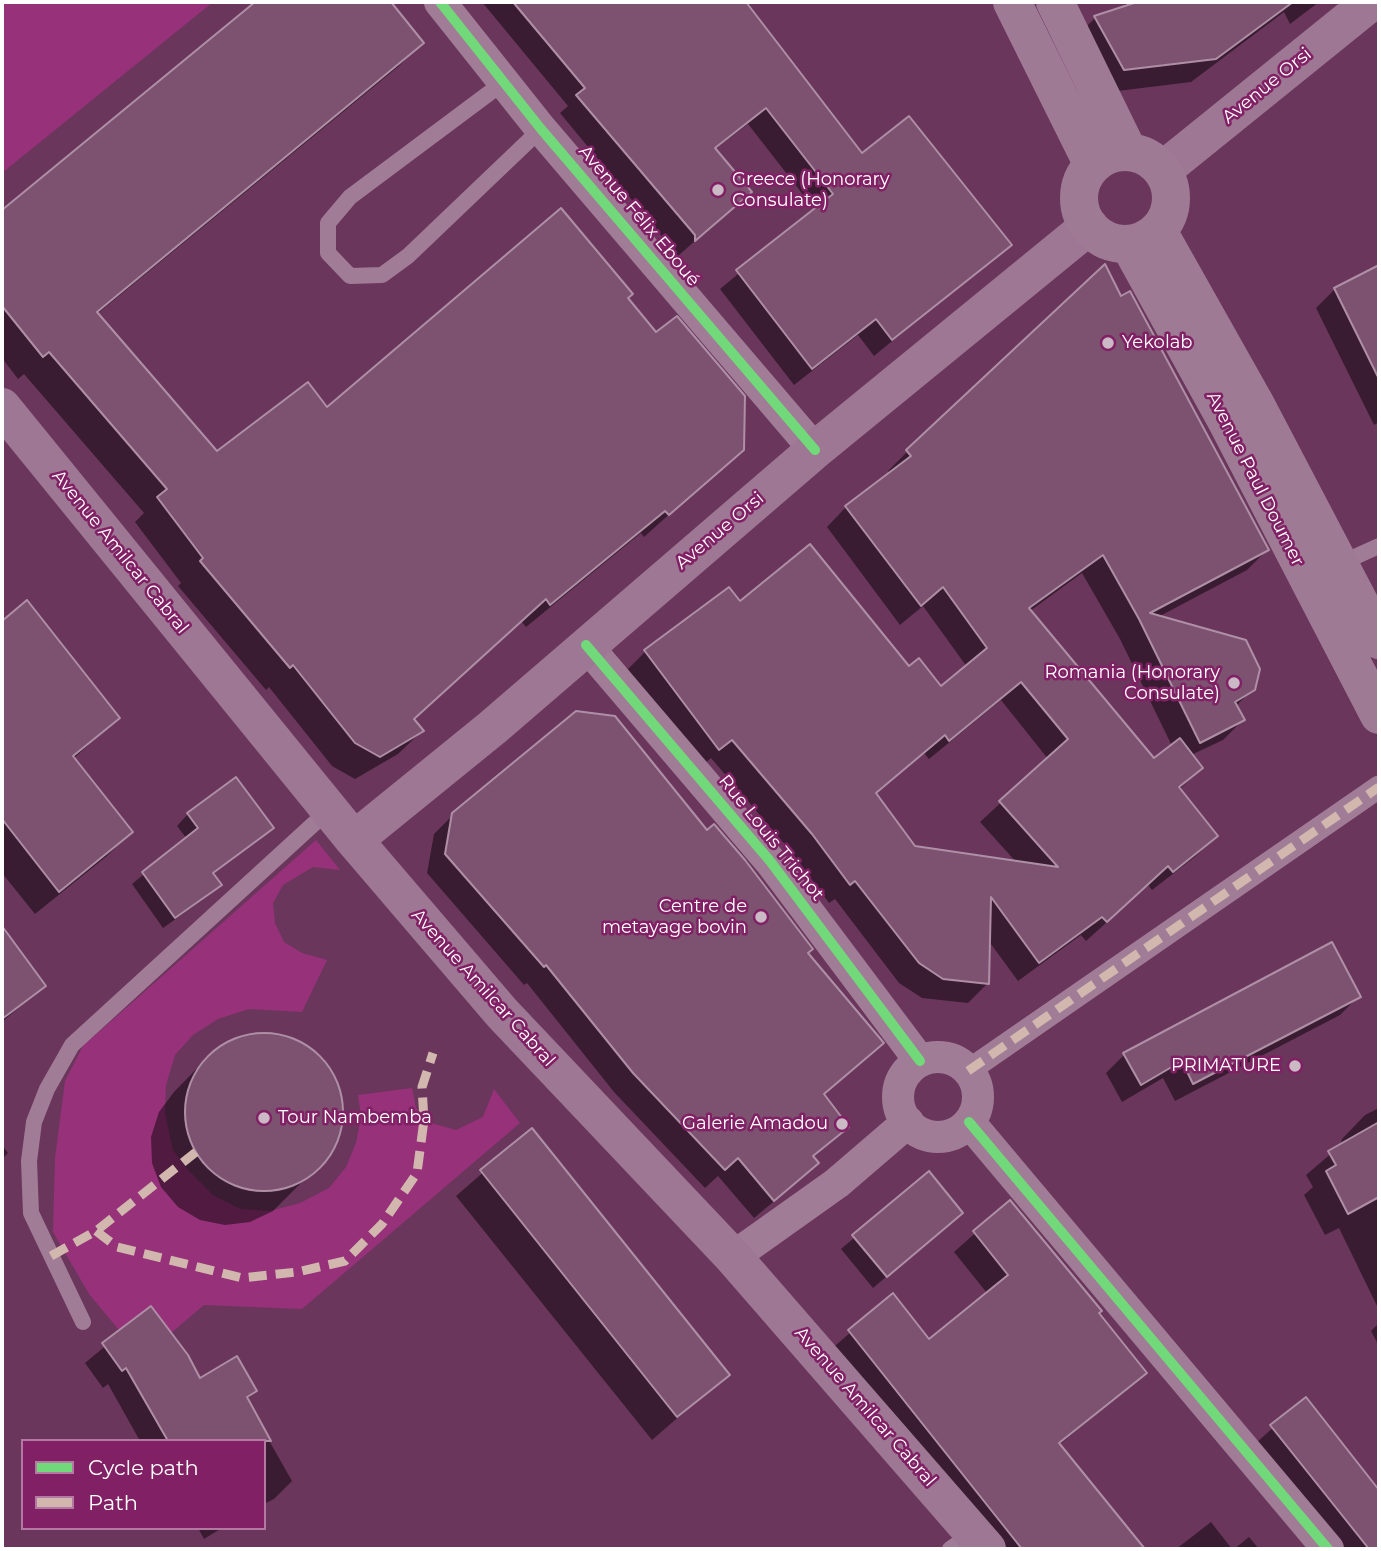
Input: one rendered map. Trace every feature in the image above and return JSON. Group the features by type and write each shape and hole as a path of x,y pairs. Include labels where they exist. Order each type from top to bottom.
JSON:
{"main road":[{"path":"1012,2 1093,165"},
{"path":"1055,2 1128,151"},
{"name":"Avenue Orsi","path":"1163,170 1371,2"},
{"path":"1128,151 1142,154 1163,170 1171,190 1169,212 1143,238 1100,237 1089,226 1081,212 1079,195 1083,179 1103,157 1128,151"},
{"name":"Avenue Orsi","path":"354,840 492,728 815,450 1089,226"},
{"name":"Avenue Paul Doumer","path":"1143,238 1256,405 1379,639"},
{"name":"Avenue Paul Doumer","path":"1143,238 1226,420 1379,715"},
{"name":"Avenue Amilcar Cabral","path":"2,407 354,840 502,1013 733,1257 970,1544"}],"street":[{"name":"Avenue Félix Eboué","path":"440,2 541,129 815,450"},
{"name":"Rue Louis Trichot","path":"586,645 770,861 920,1061"},
{"path":"968,1071 1379,787"},
{"path":"934,1056 950,1058 968,1071 978,1093 976,1108 969,1122 957,1132 942,1137 927,1135 908,1122 898,1100 900,1085 907,1071 920,1061 934,1056"},
{"path":"733,1257 837,1183 908,1122"},
{"path":"969,1122 1328,1549"}],"lane":[{"path":"505,82 350,197 328,223 328,253 350,276 382,275 408,256 541,129"},
{"path":"1339,564 1379,546"},
{"path":"83,1322 31,1213 29,1161 34,1122 47,1089 72,1045 330,809"}],"shaded area":[{"path":"2,2 213,2 2,173"},
{"path":"316,840 340,870 313,867 283,885 273,903 275,923 284,942 302,953 327,960 302,1012 249,1009 218,1019 193,1035 175,1055 166,1085 165,1113 173,1150 213,1195 241,1209 270,1211 300,1203 329,1188 346,1167 356,1143 361,1116 358,1095 412,1088 416,1108 431,1123 456,1130 483,1117 494,1089 520,1123 302,1309 204,1305 171,1333 151,1306 119,1330 89,1294 53,1232 55,1158 65,1081 83,1046"}],"building":[{"path":"255,2 391,2 424,43 97,312 217,451 308,382 327,407 561,208 633,294 628,298 656,332 677,316 745,396 744,450 669,515 665,511 550,605 546,599 414,719 424,731 380,757 355,743 293,665 290,668 200,561 203,558 157,497 167,489 49,352 43,357 2,306 2,210"},
{"path":"513,2 746,2 862,153 909,116 1012,245 892,340 876,319 812,369 736,270 833,194 766,108 715,148 752,192 695,241 695,235 576,95 585,88"},
{"path":"1137,2 1293,2 1216,59 1124,70 1094,16"},
{"path":"1105,264 1121,296 1130,291 1269,550 1150,613 1246,640 1260,669 1255,690 1235,702 1245,720 1200,743 1139,619 1103,555 1029,608 1154,758 1180,738 1203,768 1179,787 1218,836 1173,872 1168,866 1107,922 1102,917 1039,963 991,897 989,984 943,979 919,963 855,881 850,885 812,834 732,740 719,750 644,650 729,587 740,601 810,544 909,666 919,658 941,686 987,648 943,587 921,606 845,506 911,456 906,450","holes":["1021,682 1068,739 999,801 1058,867 915,846 876,793 945,735 949,741"]},
{"path":"1379,265 1379,379 1334,288"},
{"path":"27,600 120,718 73,756 133,832 59,892 2,819 2,621"},
{"path":"576,711 615,716 707,830 714,824 745,860 813,949 808,953 884,1043 824,1094 849,1127 813,1156 819,1163 774,1201 738,1158 725,1170 633,1073 546,965 544,967 445,854 452,813"},
{"path":"236,777 274,828 213,873 222,885 175,918 142,872 198,828 187,813"},
{"path":"2,926 46,986 2,1019"},
{"path":"1332,942 1361,997 1193,1084 1182,1061 1141,1085 1123,1053"},
{"name":"Tour Nambemba","path":"264,1033 294,1039 320,1056 337,1082 343,1112 337,1142 320,1168 294,1185 264,1191 234,1185 208,1168 191,1142 185,1112 191,1082 208,1056 234,1039"},
{"path":"1379,1122 1379,1197 1348,1214 1326,1171 1336,1165 1328,1151"},
{"path":"532,1128 730,1375 677,1417 480,1170"},
{"path":"929,1171 963,1213 887,1277 852,1235"},
{"path":"1010,1200 1102,1311 1099,1313 1147,1373 1059,1443 1145,1549 1022,1549 848,1330 893,1293 929,1339 1008,1275 973,1231"},
{"path":"151,1306 188,1355 200,1378 237,1356 257,1391 247,1397 271,1441 167,1439 126,1368 122,1371 102,1343"},
{"path":"1306,1397 1379,1490 1379,1549 1369,1549 1270,1425"}],"marked path":[{"path":"968,1071 1379,787"},
{"path":"96,1231 117,1247 242,1278 297,1272 345,1261 382,1224 417,1173 424,1120 422,1087 433,1053"},
{"path":"51,1256 96,1231 196,1152"}],"cycle path":[{"path":"440,2 541,129 815,450"},
{"path":"586,645 770,861 920,1061"},
{"path":"969,1122 1328,1549"}],"place":[{"name":"Greece (Honorary Consulate)","path":"718,190"},
{"name":"Yekolab","path":"1108,343"},
{"name":"Romania (Honorary Consulate)","path":"1234,683"},
{"name":"Centre de metayage bovin","path":"761,917"},
{"name":"PRIMATURE","path":"1295,1066"},
{"name":"Tour Nambemba","path":"264,1118"},
{"name":"Galerie Amadou","path":"842,1124"}]}
